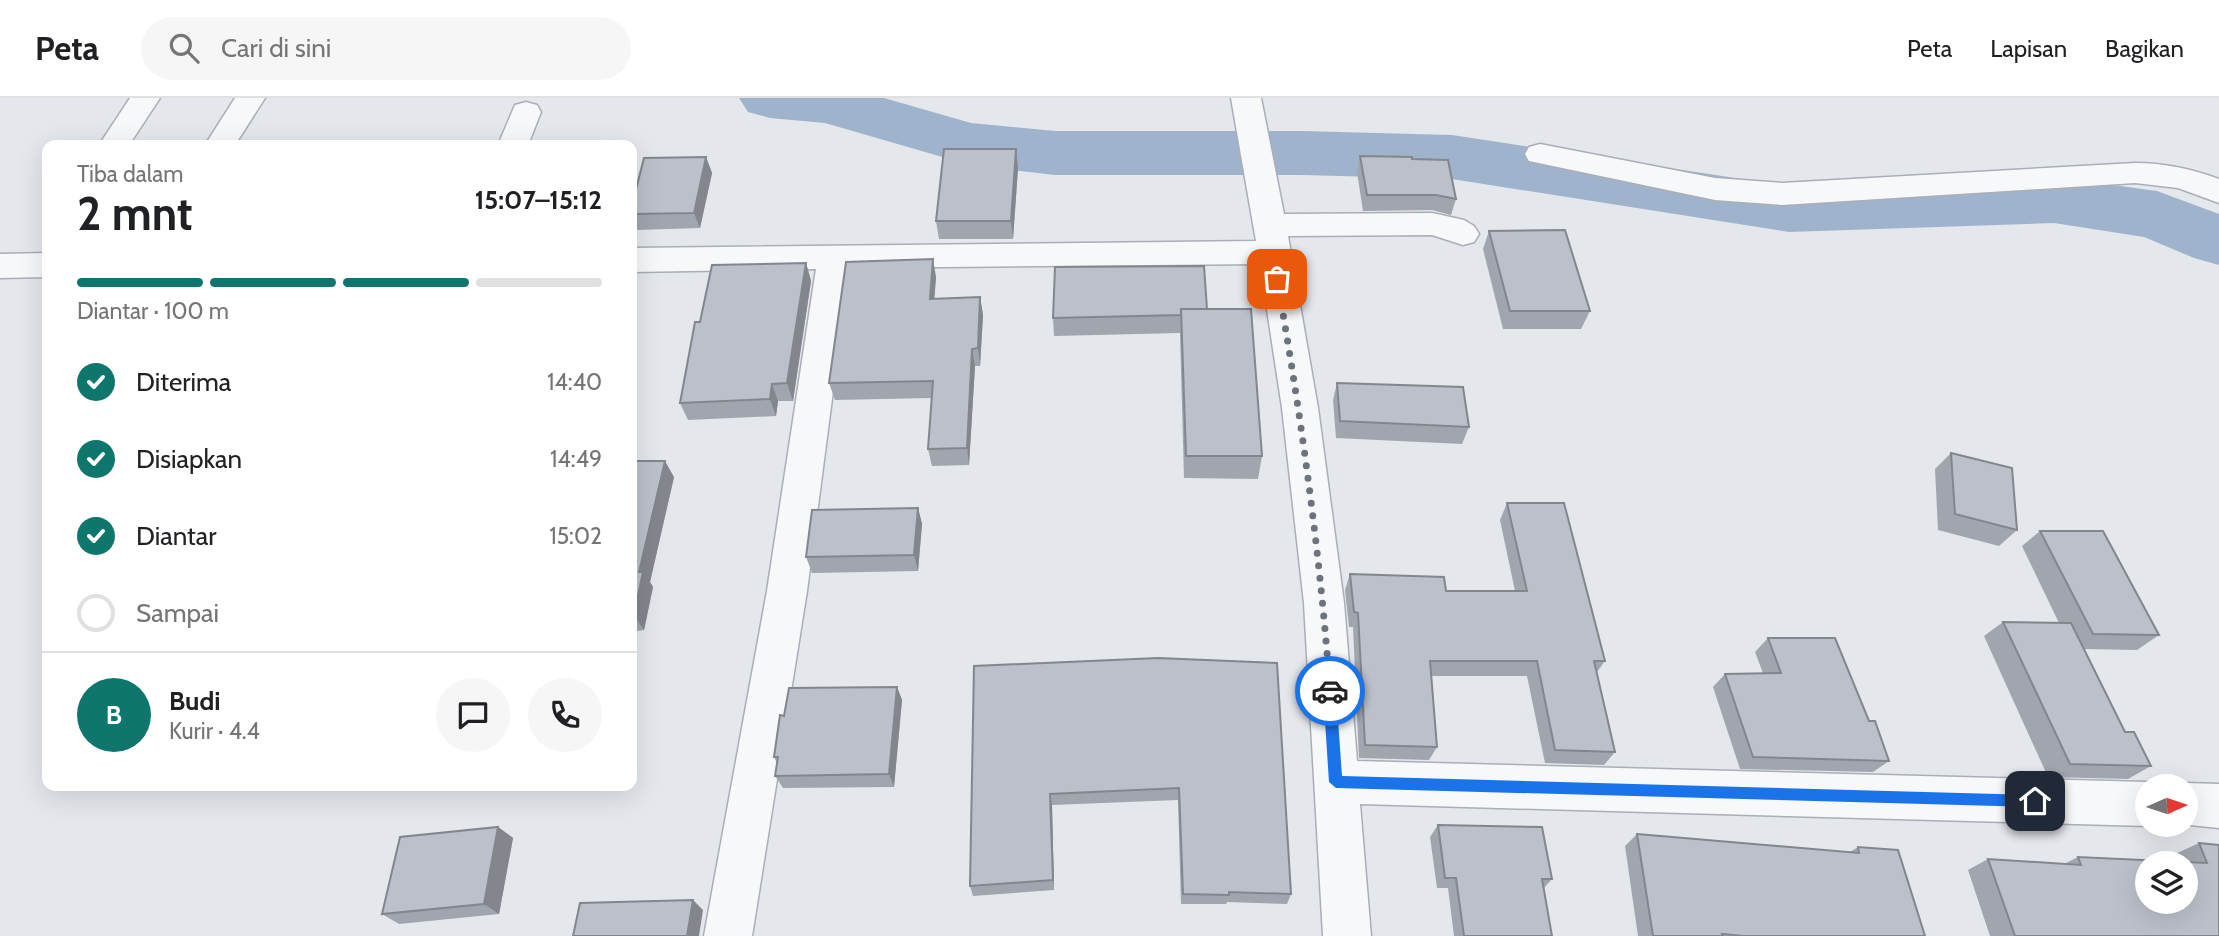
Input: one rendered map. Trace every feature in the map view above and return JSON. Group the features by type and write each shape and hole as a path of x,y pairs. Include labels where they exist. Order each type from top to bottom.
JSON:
{"street":[{"path":"117,140 145,98"},
{"path":"223,140 250,98"},
{"path":"1245,98 1257,151 1300,408 1324,603 1347,936"},
{"path":"515,140 526,112"},
{"path":"1540,154 1715,189 1782,194 2135,173 2161,173 2194,179 2219,192"},
{"path":"637,260 834,257 1272,239 1432,224 1452,228 1463,234"},
{"path":"728,936 787,591 834,257"},
{"path":"0,266 42,259"},
{"path":"1336,782 2135,804"},
{"path":"2198,806 2219,806"}],"building":[{"path":"944,149 1016,149 1011,221 936,221"},
{"path":"1360,156 1448,160 1456,199 1436,195 1367,195"},
{"path":"706,157 694,213 637,214 637,185 644,158"},
{"path":"1565,230 1590,311 1510,311 1489,231"},
{"path":"933,259 930,299 980,297 978,348 972,349 967,448 928,449 933,381 829,383 846,262"},
{"path":"806,263 787,383 772,384 770,399 680,403 695,322 700,322 712,265"},
{"path":"1204,266 1207,309 1181,309 1181,315 1053,318 1055,267"},
{"path":"1181,309 1251,309 1262,456 1186,456"},
{"path":"1337,383 1463,387 1469,427 1340,421"},
{"path":"1951,453 2012,468 2017,530 1955,514"},
{"path":"637,461 665,461 639,572 643,572 637,601"},
{"path":"1507,503 1564,503 1605,661 1594,661 1615,752 1555,750 1537,661 1430,661 1437,747 1365,745 1358,613 1354,612 1350,574 1444,577 1446,591 1527,591"},
{"path":"918,508 914,555 806,557 812,510"},
{"path":"2040,531 2103,531 2159,635 2093,634"},
{"path":"2003,622 2071,623 2125,732 2134,732 2151,766 2070,764"},
{"path":"1768,638 1835,638 1869,721 1875,721 1889,761 1753,757 1725,674 1781,673"},
{"path":"1158,658 1277,663 1291,894 1183,894 1179,788 1050,794 1053,880 970,886 974,666"},
{"path":"897,687 889,774 775,776 778,757 774,757 780,715 784,716 789,688"},
{"path":"1438,825 1542,827 1552,879 1542,879 1552,936 1464,936 1456,878 1445,878"},
{"path":"498,827 484,904 382,914 400,837"},
{"path":"1637,834 1859,853 1858,847 1898,850 1925,936 1653,936"},
{"path":"2199,843 2219,845 2219,936 2015,936 1988,859 2081,865 2078,857 2135,860 2135,914 2198,914 2198,863 2207,863"},
{"path":"693,900 687,936 573,936 580,903"}],"waterway":[{"path":"770,98 829,103 970,144 1055,153 1302,153 1452,157 1789,209 2054,200 2157,215 2219,241"}],"way so far":[{"path":"1277,279 1300,408 1324,603 1330,691"}],"route":[{"path":"1330,691 1336,782 2035,801"}]}
